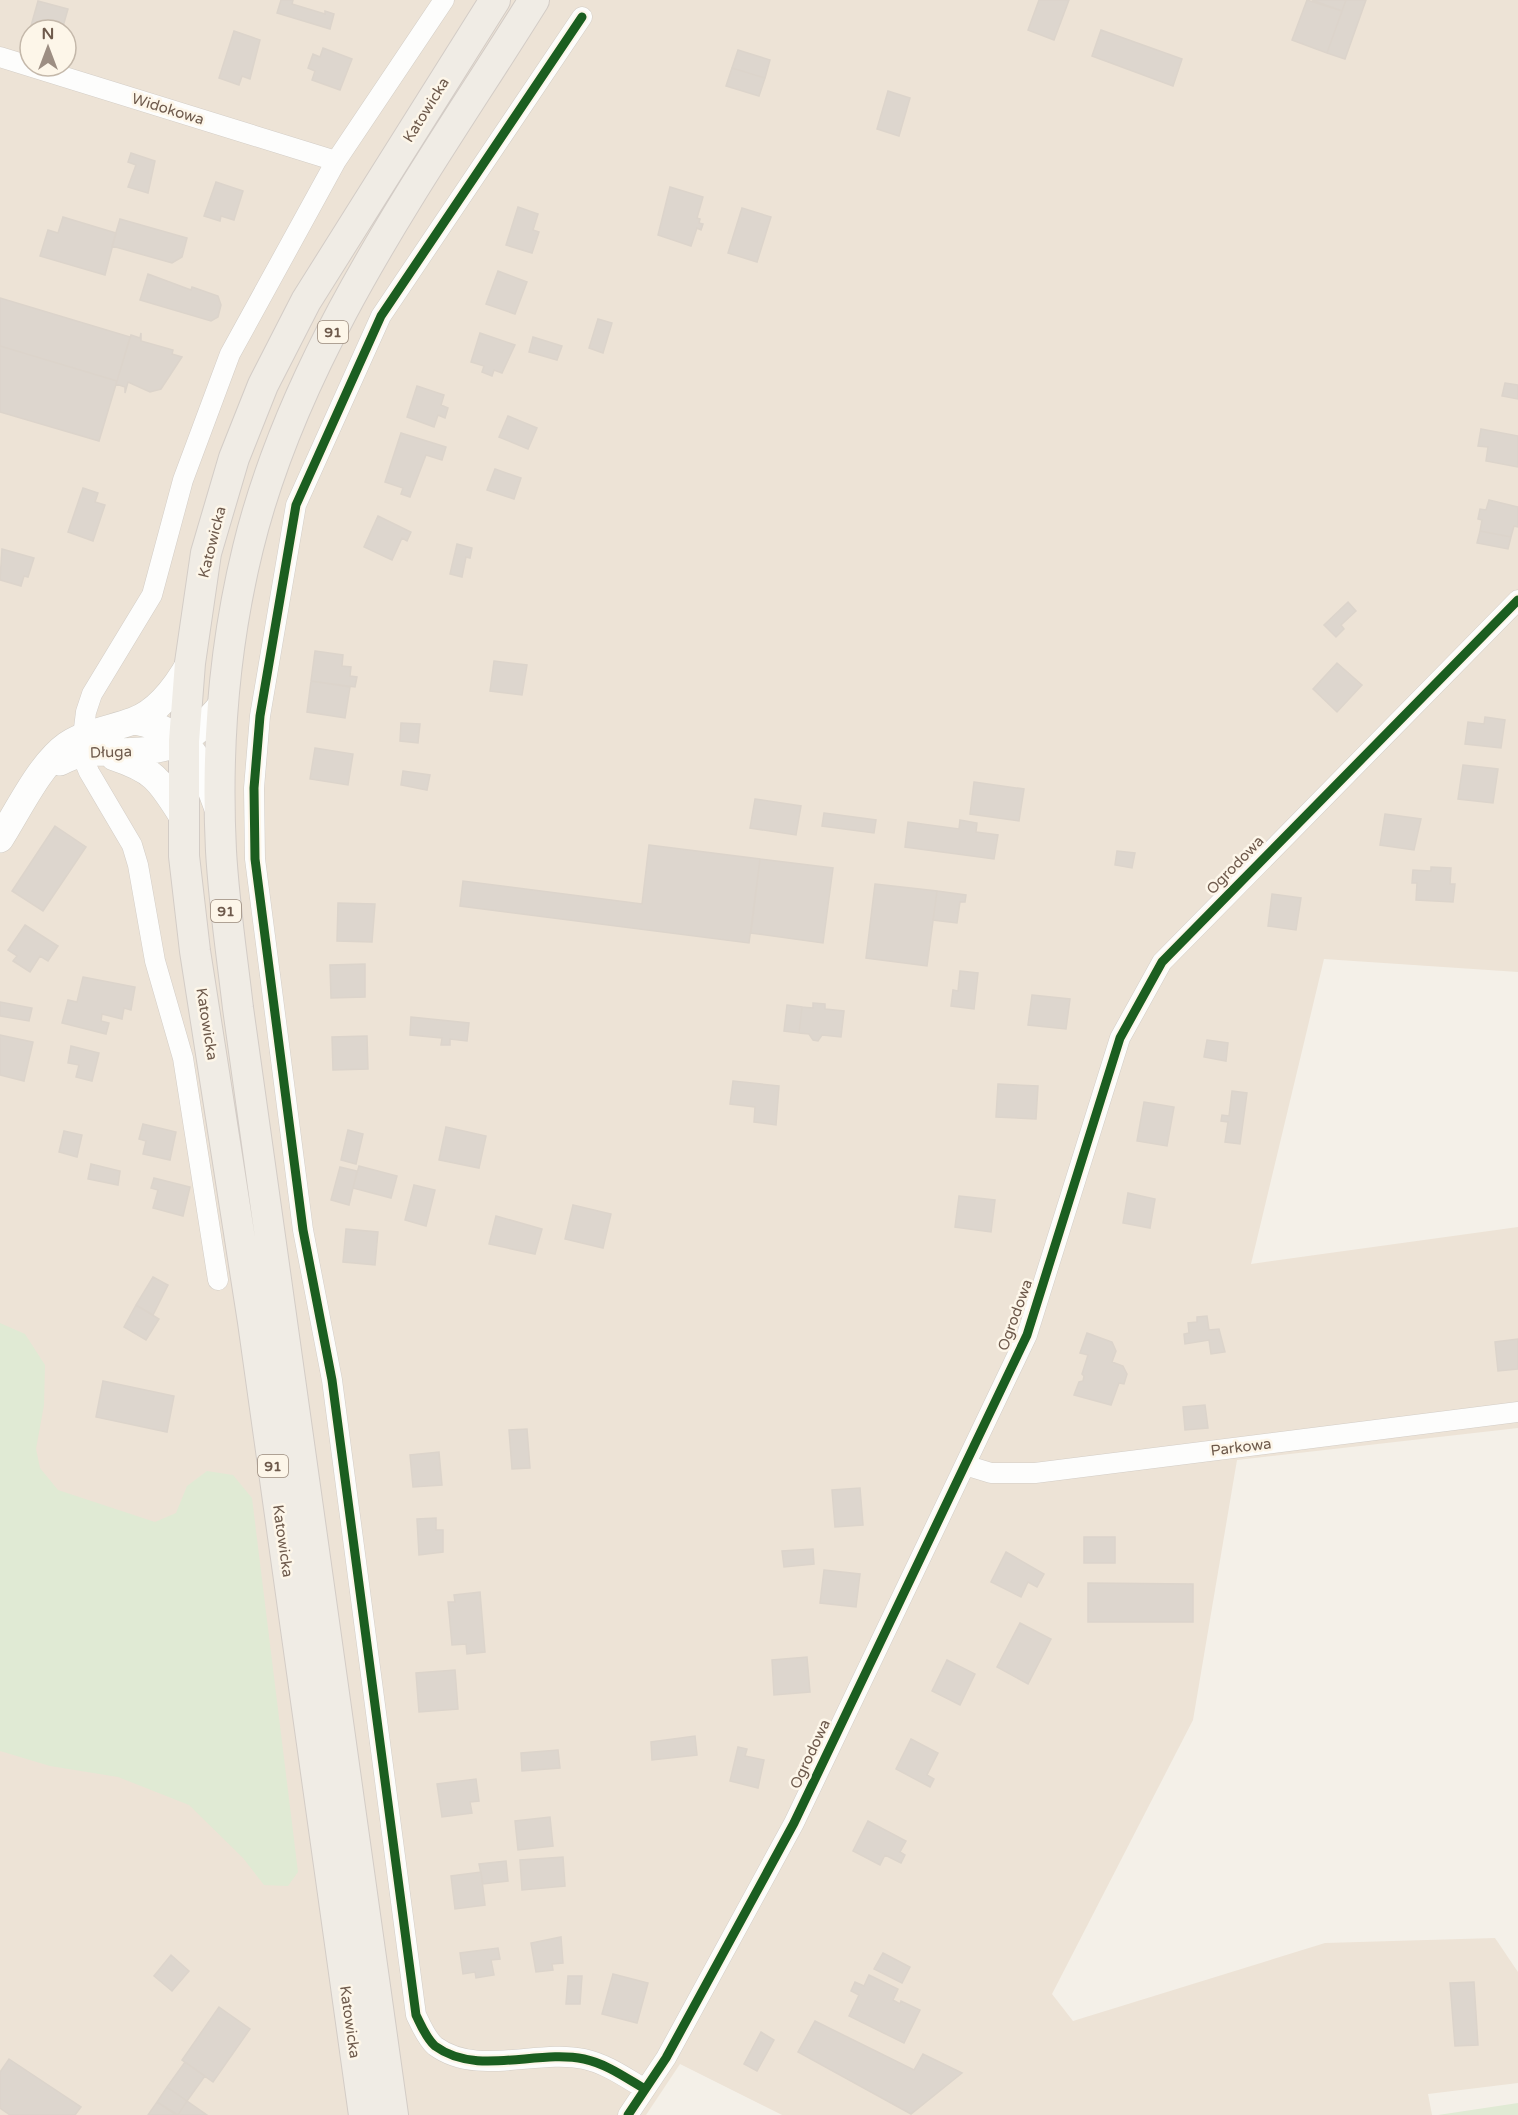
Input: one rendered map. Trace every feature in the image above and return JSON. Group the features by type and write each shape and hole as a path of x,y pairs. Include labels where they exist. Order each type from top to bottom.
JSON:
{"main road":[{"name":"Katowicka","path":"364,2115 254,1334 195,951 184,856 184,741 190,663 206,553 234,458 276,356 306,301 495,0"},
{"name":"Katowicka","path":"393,2115 238,1008 223,878 220,812 224,702 233,628 248,548 289,423 342,311 534,0"}],"street":[{"path":"218,1280 185,1068 155,961 138,865 132,845 89,772 86,712 92,694 152,595 183,480 230,354 336,160 444,0"},
{"path":"582,17 381,316 296,505 260,716 254,788 255,859 303,1230 332,1380 416,2015 424,2032 435,2045 454,2055 475,2060 560,2056 584,2059 609,2067 645,2089"},
{"name":"Widokowa","path":"0,57 336,160"},
{"name":"Ogrodowa","path":"628,2115 666,2058 794,1823 1027,1335 1120,1038 1162,962 1518,600"},
{"name":"Długa","path":"89,747 135,721 161,703 179,682 190,663"},
{"name":"Długa","path":"0,839 56,754 89,747 158,750 184,741 198,732 224,702"},
{"name":"Długa","path":"135,721 164,728 184,741 199,759 220,812"},
{"path":"89,747 150,772 162,785 183,817"},
{"name":"Parkowa","path":"964,1465 991,1473 1035,1473 1518,1412"}],"shaded area":[{"path":"0,0 1518,0 1518,972 1324,959 1251,1264 1518,1227 1518,1428 1237,1460 1193,1720 1052,1994 1073,2021 1325,1943 1495,1938 1518,1972 1518,2083 1428,2094 1432,2115 782,2115 680,2064 646,2115 0,2115"}],"green space":[{"path":"0,1323 25,1334 45,1365 44,1405 36,1449 40,1468 58,1490 155,1522 176,1513 187,1486 207,1471 233,1475 252,1498 298,1872 288,1886 264,1885 243,1858 189,1805 118,1777 50,1766 0,1751"},
{"path":"1518,2103 1518,2115 1438,2115"}],"building":[{"path":"281,0 293,0 292,4 325,14 325,11 334,14 330,29 277,13"},
{"path":"1039,0 1069,0 1054,40 1028,30"},
{"path":"1307,0 1342,11 1327,53 1292,40"},
{"path":"1312,0 1346,0 1342,11"},
{"path":"1346,0 1366,0 1345,59 1327,53"},
{"path":"38,1 68,9 65,18 33,18"},
{"path":"1101,30 1182,59 1173,86 1092,56"},
{"path":"234,31 260,40 250,79 242,76 239,85 219,78"},
{"path":"323,48 352,59 340,90 312,80 315,71 308,68 313,54 320,57"},
{"path":"738,50 770,60 765,78 732,68"},
{"path":"732,68 765,78 759,96 726,86"},
{"path":"888,91 910,98 899,136 877,129"},
{"path":"131,153 155,161 148,193 128,187 136,165 128,162"},
{"path":"216,182 243,191 234,220 221,216 220,221 204,216"},
{"path":"670,187 703,197 697,218 700,219 699,223 703,224 701,230 697,228 691,246 658,235"},
{"path":"518,207 538,214 533,230 539,232 532,253 506,245"},
{"path":"742,208 771,217 757,262 728,253"},
{"path":"63,217 116,233 105,275 40,256 48,230 58,233"},
{"path":"120,219 187,238 182,257 172,263 112,246"},
{"path":"498,271 527,282 515,314 486,304"},
{"path":"148,274 191,290 192,287 218,296 221,305 218,317 211,321 140,300"},
{"path":"0,298 130,337 117,381 0,346"},
{"path":"598,319 612,323 603,353 589,348"},
{"path":"141,333 141,341 173,350 172,354 182,357 161,389 150,392 128,382 125,393 125,387 116,384 131,335 140,338"},
{"path":"480,333 515,345 502,373 494,370 492,376 482,372 484,366 471,362"},
{"path":"533,337 562,346 557,360 529,352"},
{"path":"0,346 117,381 99,441 0,412"},
{"path":"1505,383 1518,385 1518,399 1502,396"},
{"path":"417,386 444,395 441,405 448,408 445,418 438,415 434,427 407,417"},
{"path":"508,416 537,428 528,449 499,437"},
{"path":"1481,429 1518,436 1518,467 1486,461 1488,447 1478,446"},
{"path":"401,433 446,447 442,460 426,455 410,497 401,494 403,488 385,482"},
{"path":"495,469 521,478 514,499 487,490"},
{"path":"83,488 98,493 95,502 105,505 93,541 68,532"},
{"path":"1489,500 1518,507 1518,527 1514,526 1511,537 1480,531 1482,520 1478,519 1480,509 1486,510"},
{"path":"378,516 411,532 407,541 402,538 392,560 364,547"},
{"path":"1480,531 1511,537 1508,549 1477,543"},
{"path":"457,544 472,548 470,558 466,557 462,577 450,574"},
{"path":"2,549 34,558 28,577 24,576 21,586 0,580"},
{"path":"1348,602 1356,611 1341,625 1344,629 1336,637 1324,625"},
{"path":"315,651 343,655 342,666 351,667 350,676 357,677 355,687 311,681"},
{"path":"494,661 527,665 522,695 490,691"},
{"path":"1337,663 1362,685 1337,712 1313,689"},
{"path":"311,681 350,687 345,718 307,712"},
{"path":"1485,717 1505,720 1501,748 1465,744 1468,722 1484,724"},
{"path":"401,723 420,724 418,743 400,741"},
{"path":"315,748 353,754 348,785 310,779"},
{"path":"1463,765 1498,769 1493,803 1458,799"},
{"path":"403,771 430,775 427,790 401,785"},
{"path":"974,782 1024,789 1019,821 970,814"},
{"path":"755,799 801,806 796,835 750,828"},
{"path":"824,813 876,820 874,833 822,826"},
{"path":"1385,814 1421,819 1414,850 1380,845"},
{"path":"960,820 977,823 976,832 998,835 994,859 905,847 908,822 959,829"},
{"path":"55,826 86,847 43,911 12,891"},
{"path":"649,845 760,859 749,943 460,906 463,881 642,904"},
{"path":"1117,851 1135,853 1132,868 1115,865"},
{"path":"760,859 833,868 823,943 751,933"},
{"path":"1431,867 1451,868 1450,884 1455,884 1453,902 1416,900 1417,883 1412,883 1413,870 1431,871"},
{"path":"875,884 937,891 927,966 866,958"},
{"path":"937,891 966,895 965,902 960,902 957,923 933,920"},
{"path":"1272,894 1301,898 1296,930 1268,926"},
{"path":"338,903 375,904 372,942 337,941"},
{"path":"25,925 58,946 48,961 40,956 30,972 13,961 17,956 8,950"},
{"path":"365,964 365,997 331,998 330,965"},
{"path":"960,971 978,973 974,1009 951,1006 953,990 958,991"},
{"path":"83,977 135,987 131,1010 124,1008 122,1019 102,1014 101,1021 109,1023 106,1034 62,1023 68,1000 77,1002"},
{"path":"1032,995 1070,999 1066,1029 1028,1025"},
{"path":"0,1002 32,1008 29,1021 0,1016"},
{"path":"813,1003 825,1004 825,1009 844,1011 841,1037 822,1035 818,1041 813,1040 809,1034 799,1033 802,1007 813,1008"},
{"path":"787,1005 802,1007 799,1033 784,1031"},
{"path":"411,1017 469,1023 467,1041 450,1039 450,1045 441,1045 442,1038 410,1035"},
{"path":"0,1035 33,1042 24,1081 0,1075"},
{"path":"367,1036 368,1069 333,1070 332,1037"},
{"path":"1207,1040 1228,1043 1226,1061 1204,1057"},
{"path":"71,1046 99,1053 92,1081 76,1077 79,1065 68,1063"},
{"path":"733,1081 779,1086 776,1125 754,1122 755,1107 730,1104"},
{"path":"998,1084 1038,1086 1036,1119 996,1117"},
{"path":"1232,1091 1247,1093 1240,1144 1225,1142 1228,1122 1221,1121 1222,1115 1229,1116"},
{"path":"1144,1102 1174,1107 1167,1146 1137,1141"},
{"path":"143,1124 176,1132 170,1160 143,1154 146,1141 139,1139"},
{"path":"446,1127 486,1136 479,1168 439,1160"},
{"path":"348,1130 363,1134 356,1164 341,1160"},
{"path":"64,1131 82,1135 77,1157 59,1152"},
{"path":"91,1164 120,1171 118,1185 88,1179"},
{"path":"359,1166 397,1176 391,1198 353,1188"},
{"path":"340,1167 357,1171 349,1205 331,1200"},
{"path":"154,1178 190,1187 183,1216 153,1208 158,1190 151,1188"},
{"path":"414,1185 435,1190 426,1226 405,1220"},
{"path":"1128,1193 1155,1199 1150,1228 1123,1223"},
{"path":"959,1196 995,1200 991,1232 955,1227"},
{"path":"573,1205 611,1214 603,1248 565,1239"},
{"path":"496,1216 542,1229 535,1254 489,1244"},
{"path":"346,1229 378,1232 375,1265 343,1262"},
{"path":"153,1277 168,1285 153,1315 136,1305"},
{"path":"136,1305 159,1319 146,1340 124,1327"},
{"path":"1207,1316 1209,1330 1219,1329 1225,1352 1211,1354 1209,1340 1185,1344 1184,1334 1189,1333 1188,1323 1197,1322 1197,1317"},
{"path":"1087,1333 1112,1342 1116,1351 1112,1362 1123,1366 1127,1374 1124,1384 1119,1383 1111,1405 1074,1395 1079,1382 1083,1381 1082,1374 1088,1355 1080,1353"},
{"path":"1518,1339 1518,1369 1498,1371 1495,1342"},
{"path":"103,1381 174,1396 167,1432 96,1417"},
{"path":"1205,1405 1208,1428 1185,1430 1183,1407"},
{"path":"527,1429 530,1468 512,1469 509,1430"},
{"path":"439,1452 442,1485 413,1487 410,1455"},
{"path":"860,1488 863,1525 835,1527 832,1490"},
{"path":"436,1518 436,1530 443,1530 443,1552 419,1555 417,1519"},
{"path":"1084,1537 1115,1537 1115,1563 1084,1563"},
{"path":"813,1549 814,1564 784,1567 782,1551"},
{"path":"1006,1552 1044,1574 1037,1587 1028,1582 1021,1597 991,1582"},
{"path":"824,1570 860,1574 856,1607 820,1603"},
{"path":"1088,1583 1193,1584 1193,1622 1088,1622"},
{"path":"480,1592 485,1652 467,1654 466,1644 452,1645 448,1602 455,1602 454,1595"},
{"path":"1020,1623 1051,1639 1028,1684 997,1667"},
{"path":"807,1657 810,1692 774,1695 772,1660"},
{"path":"947,1660 975,1674 960,1705 932,1691"},
{"path":"455,1670 458,1709 419,1712 416,1673"},
{"path":"695,1736 697,1755 652,1760 651,1742"},
{"path":"911,1739 938,1753 927,1775 934,1779 930,1787 896,1769"},
{"path":"738,1747 747,1749 745,1756 764,1760 758,1788 730,1781"},
{"path":"558,1750 560,1768 522,1771 521,1753"},
{"path":"476,1779 479,1801 470,1802 472,1813 442,1817 437,1784"},
{"path":"550,1817 553,1846 518,1850 515,1821"},
{"path":"868,1821 906,1841 900,1852 905,1855 901,1863 885,1855 880,1865 853,1851"},
{"path":"563,1857 565,1886 522,1890 520,1860"},
{"path":"506,1861 508,1881 483,1884 479,1864"},
{"path":"481,1872 485,1905 455,1909 451,1876"},
{"path":"561,1937 563,1963 552,1964 553,1970 536,1972 531,1943"},
{"path":"498,1948 500,1959 491,1960 494,1975 476,1978 475,1972 463,1974 460,1953"},
{"path":"883,1953 910,1967 902,1983 874,1969"},
{"path":"171,1955 189,1971 172,1991 154,1976"},
{"path":"613,1974 648,1983 637,2023 602,2014"},
{"path":"869,1975 898,1989 893,2000 900,2004 901,2001 920,2010 904,2043 849,2016 859,1995 851,1991 855,1982 864,1986"},
{"path":"568,1976 582,1976 580,2004 566,2004"},
{"path":"1474,1982 1478,2045 1455,2046 1450,1983"},
{"path":"219,2007 250,2029 213,2082 182,2060"},
{"path":"815,2021 914,2070 923,2054 962,2073 911,2114 798,2052"},
{"path":"761,2032 774,2040 757,2071 744,2064"},
{"path":"9,2059 81,2107 75,2115 10,2115 0,2108 0,2072"},
{"path":"185,2062 205,2076 187,2101 167,2087"},
{"path":"167,2087 187,2101 178,2115 157,2102"},
{"path":"187,2101 207,2115 178,2115"},
{"path":"157,2102 176,2115 148,2115"}],"cycle path":[{"path":"582,17 381,316 296,505 260,716 254,788 255,859 303,1230 332,1380 416,2015 432,2043 452,2055 469,2060 488,2061 547,2057 584,2059 608,2068 645,2089"},
{"path":"628,2115 666,2058 794,1823 1027,1335 1120,1038 1162,962 1518,600"}]}
